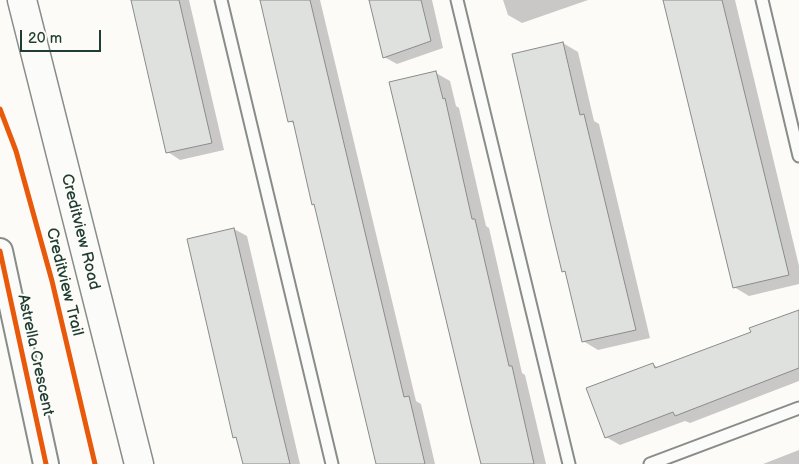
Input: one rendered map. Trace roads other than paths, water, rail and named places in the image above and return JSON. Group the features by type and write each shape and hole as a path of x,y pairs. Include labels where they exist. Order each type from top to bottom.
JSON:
{"main road":[{"name":"Creditview Road","path":"22,0 139,464"}],"street":[{"name":"Astrella Crescent","path":"0,251 46,464"}],"lane":[{"path":"221,0 332,464"},
{"path":"457,0 570,464"},
{"path":"762,0 799,156"},
{"path":"650,464 799,408"}]}
